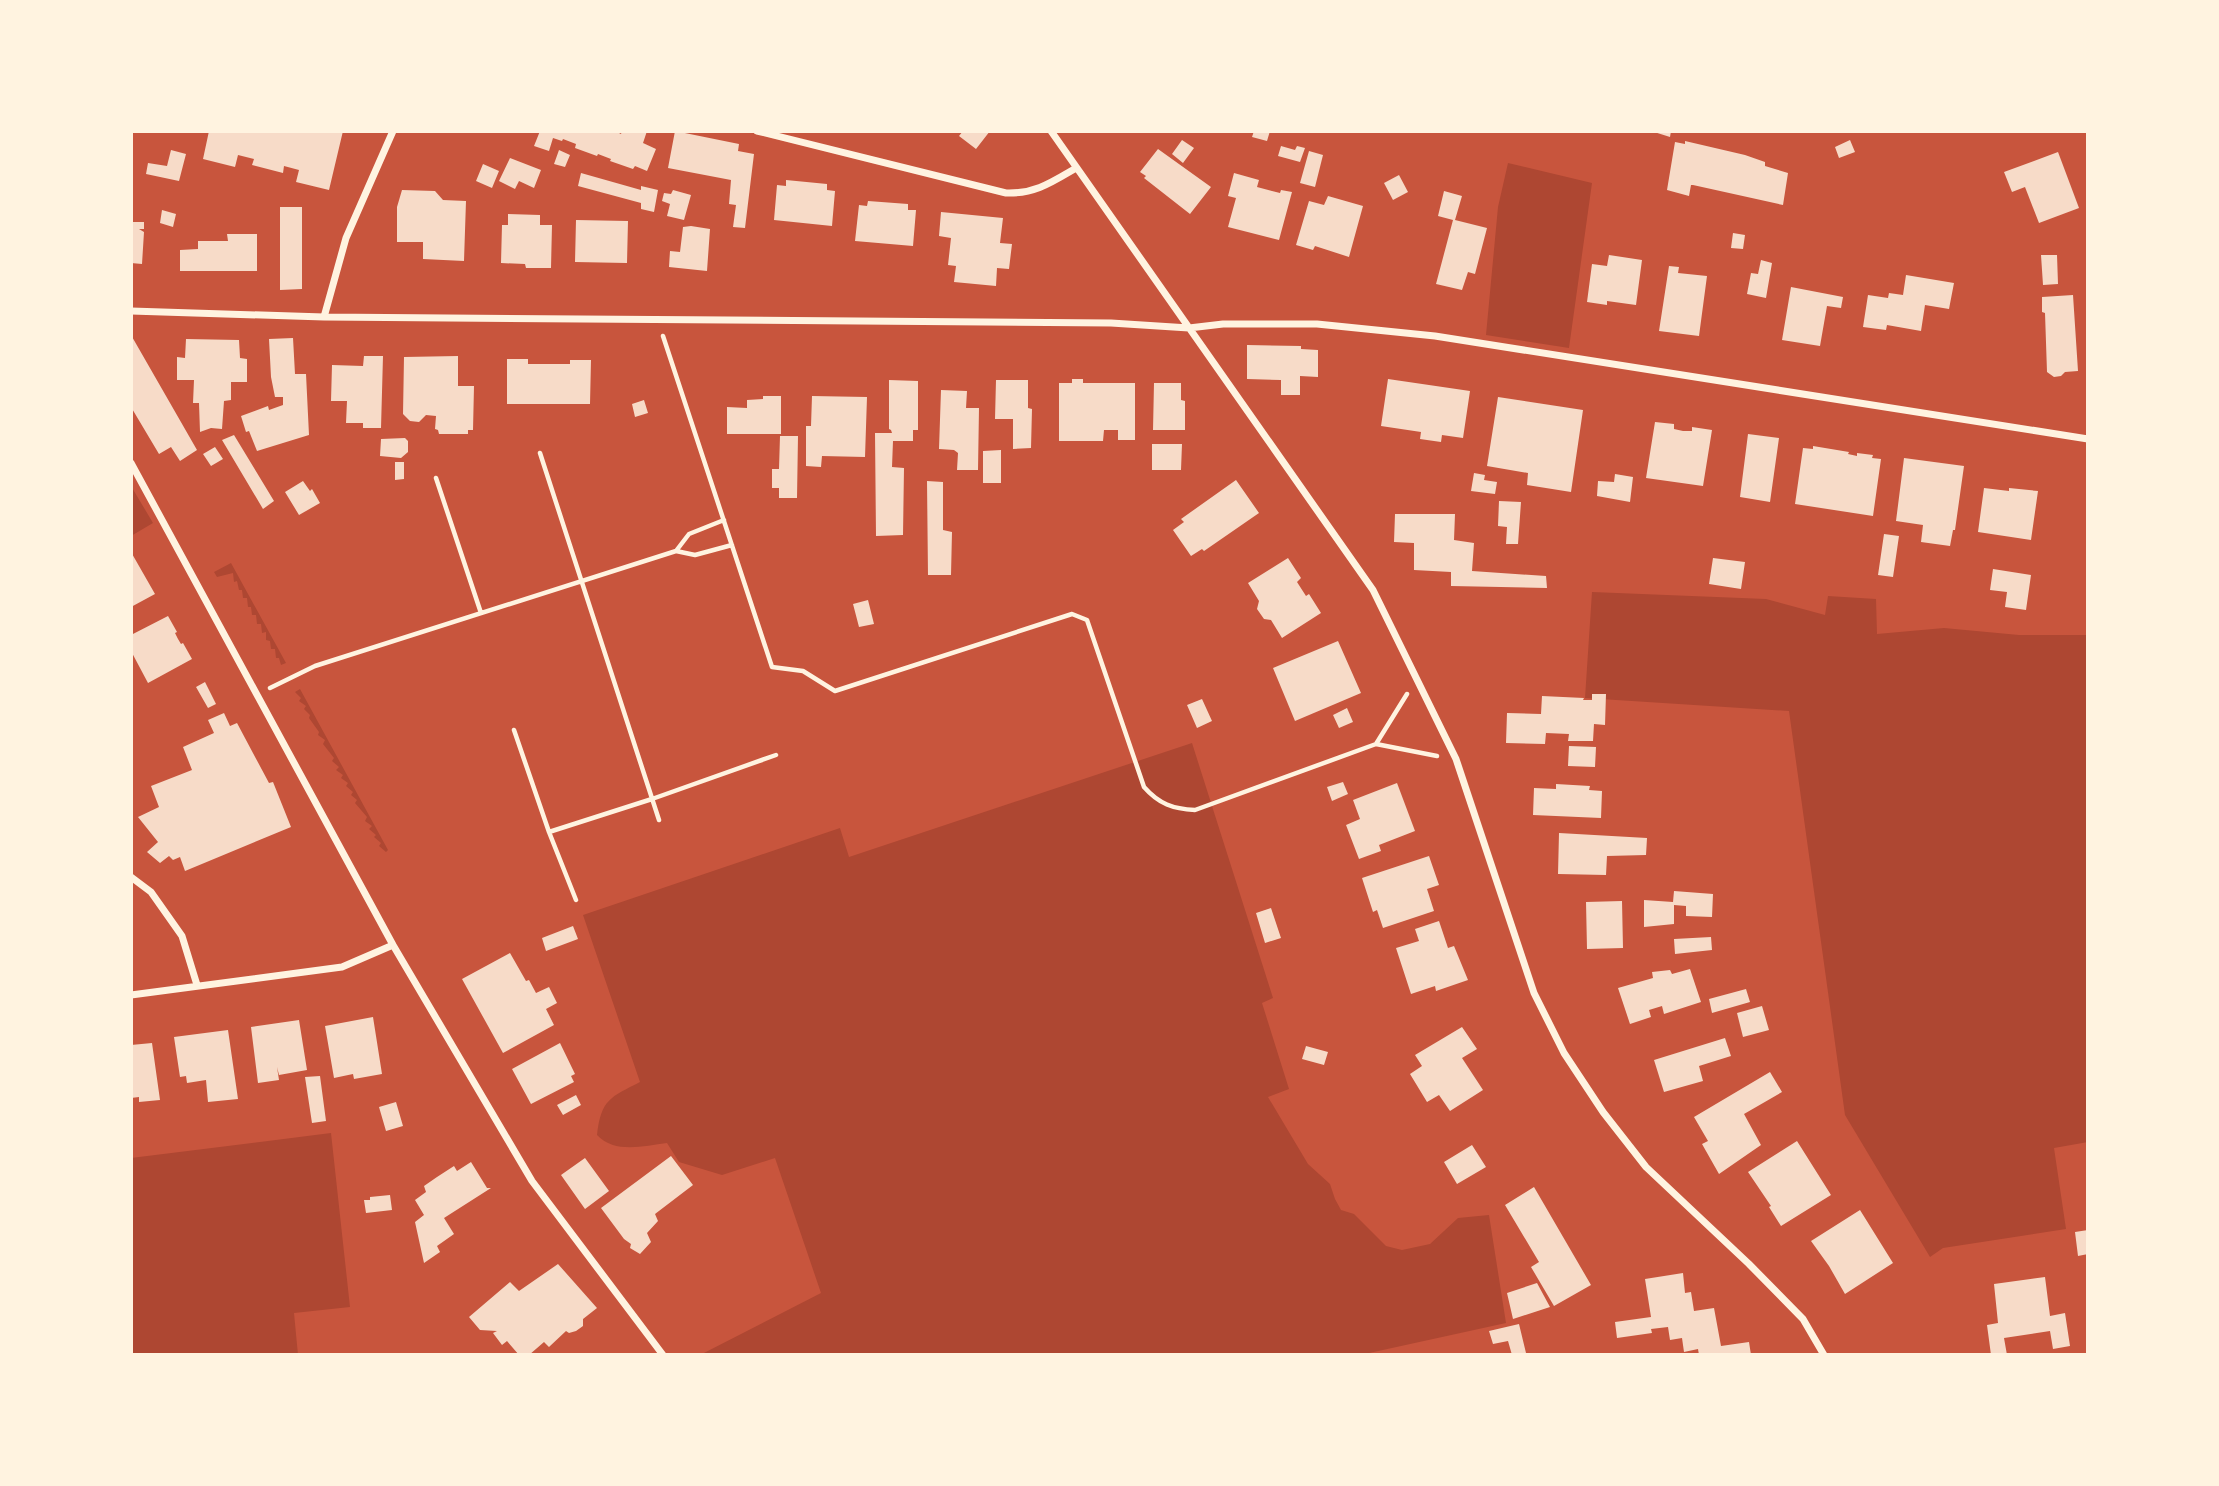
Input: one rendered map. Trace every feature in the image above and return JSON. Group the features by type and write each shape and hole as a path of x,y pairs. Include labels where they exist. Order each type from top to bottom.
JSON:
{"street":[{"path":"324,317 346,238 393,131"},
{"path":"757,131 1006,193 1023,194 1044,187 1076,169"},
{"path":"1051,131 1373,590 1456,759 1534,993 1564,1053 1603,1112 1646,1167 1803,1319 1824,1355"},
{"path":"131,312 324,317 1111,323 1189,328 1223,324 1317,324 1435,337 2088,439"},
{"path":"131,463 393,945 532,1181 663,1355"},
{"path":"131,877 151,891 181,936 197,985"},
{"path":"131,995 342,967 393,945"}],"path":[{"path":"657,318 772,667 803,671 835,691 1072,614 1087,620 1144,788 1154,799 1174,809 1195,810 1376,744 1456,759"},
{"path":"540,453 659,820"},
{"path":"436,478 481,613"},
{"path":"676,551 690,534 723,520"},
{"path":"257,695 315,666 676,551 695,555 732,545"},
{"path":"1376,744 1417,678"},
{"path":"514,730 576,900"},
{"path":"549,832 776,755"}],"shaded area":[{"path":"1508,163 1592,183 1569,348 1486,335 1498,207"},
{"path":"131,486 153,523 131,536"},
{"path":"231,563 286,663 281,665 279,658 276,658 275,649 271,649 270,641 266,640 266,632 262,633 261,624 257,624 256,615 252,615 251,607 248,607 247,598 243,598 237,581 234,582 233,573 217,577 214,572"},
{"path":"1592,592 1766,599 1825,615 1828,596 1876,599 1877,634 1944,628 2019,635 2088,635 2088,1142 2054,1148 2066,1229 1943,1248 1930,1257 1845,1115 1789,711 1585,698"},
{"path":"300,689 388,850 386,852 369,829 372,826 365,821 367,817 355,803 357,800 351,795 353,792 346,786 348,783 336,770 339,767 332,761 334,758 323,744 325,740 318,735 310,715 304,709 306,706 299,701 301,698 295,692"},
{"path":"1192,743 1273,998 1262,1003 1289,1089 1268,1097 1308,1164 1330,1184 1341,1210 1354,1214 1386,1246 1402,1250 1430,1244 1458,1218 1489,1215 1506,1323 1360,1355 700,1355 821,1293 775,1158 722,1175 679,1162 667,1143 621,1147 604,1141 597,1135 601,1114 609,1101 640,1082 583,915 840,828 849,857"},
{"path":"331,1133 350,1307 294,1313 298,1355 131,1355 131,1158"}],"building":[{"path":"209,131 343,131 329,190 296,182 299,170 284,166 283,173 252,165 254,159 238,155 235,167 203,159"},
{"path":"540,131 615,131 621,134 622,131 647,131 643,143 656,149 647,171 635,166 633,169 598,154 597,156 575,148 576,144 563,139 553,138 549,151 534,146"},
{"path":"675,131 739,144 738,151 754,154 745,228 733,227 736,205 729,204 731,180 668,168"},
{"path":"963,131 990,131 976,149 959,136"},
{"path":"1254,131 1270,131 1267,141 1252,137"},
{"path":"1651,131 1671,131 1670,137"},
{"path":"1182,140 1194,148 1183,163 1172,154"},
{"path":"1850,140 1855,152 1839,158 1835,147"},
{"path":"1685,141 1745,155 1765,162 1765,166 1788,173 1783,205 1693,185 1689,196 1667,190 1675,142 1685,144"},
{"path":"1281,146 1295,150 1297,146 1305,148 1300,162 1278,156"},
{"path":"1158,149 1211,187 1190,214 1140,172"},
{"path":"171,150 186,154 179,181 146,174 148,163 167,166"},
{"path":"559,150 570,155 565,167 554,164"},
{"path":"1309,151 1323,155 1315,187 1300,183"},
{"path":"2058,152 2079,208 2039,223 2025,187 2012,192 2004,172"},
{"path":"510,158 541,170 534,188 519,181 515,189 499,181"},
{"path":"483,164 499,171 492,188 476,181"},
{"path":"581,173 641,190 641,186 658,190 654,212 641,209 641,203 578,186"},
{"path":"1234,173 1259,180 1257,187 1280,193 1281,190 1292,192 1279,240 1228,227 1236,198 1228,196"},
{"path":"1399,175 1408,192 1393,200 1384,183"},
{"path":"786,180 827,184 827,190 835,191 832,226 774,220 777,185 786,186"},
{"path":"402,190 435,191 443,200 466,201 464,261 423,259 423,242 397,242 397,207"},
{"path":"673,190 691,195 684,220 667,216 670,204 662,201 664,193 671,194"},
{"path":"1444,191 1462,196 1455,220 1487,228 1475,274 1468,272 1462,290 1436,284 1453,220 1438,216"},
{"path":"1328,196 1363,206 1349,257 1315,246 1313,250 1296,245 1309,201 1324,205"},
{"path":"868,201 908,204 908,210 916,210 913,246 855,241 859,205 867,206"},
{"path":"280,207 302,207 302,289 280,290"},
{"path":"162,210 176,214 173,227 160,223"},
{"path":"941,212 1003,218 1000,243 1012,244 1009,269 997,268 996,286 954,282 956,266 948,265 951,238 939,236"},
{"path":"508,214 540,215 540,225 552,225 551,268 526,268 525,264 501,263 502,225 508,225"},
{"path":"576,220 628,221 627,263 575,262"},
{"path":"131,222 144,222 144,229 139,229 144,232 142,264 131,263"},
{"path":"683,227 710,229 707,271 669,267 670,251 680,252"},
{"path":"1733,233 1745,235 1743,249 1731,248"},
{"path":"227,234 257,234 257,271 180,271 180,250 198,249 198,241 228,241"},
{"path":"1609,255 1642,260 1636,305 1607,301 1607,305 1587,302 1592,264 1607,266"},
{"path":"2041,255 2057,255 2058,284 2043,285"},
{"path":"1761,260 1772,263 1766,298 1747,294 1751,273 1758,274"},
{"path":"1669,266 1679,267 1678,273 1707,276 1699,336 1659,331"},
{"path":"1906,275 1954,283 1949,309 1925,305 1921,331 1887,325 1886,330 1863,327 1868,295 1888,298 1889,293 1903,295"},
{"path":"1791,287 1843,297 1841,308 1827,306 1820,346 1782,340"},
{"path":"2073,295 2078,371 2065,372 2054,377 2047,372 2042,297"},
{"path":"131,335 197,450 180,461 171,447 159,454 131,407"},
{"path":"293,338 295,374 306,374 309,435 257,451 249,431 246,432 241,416 268,406 269,410 283,405 283,397 275,397 269,339"},
{"path":"186,339 239,340 240,358 247,359 247,382 231,382 231,400 224,401 222,429 211,428 200,432 199,403 193,403 194,380 177,380 177,357 185,358"},
{"path":"1247,345 1301,346 1301,349 1318,350 1318,377 1300,376 1300,395 1281,395 1281,380 1247,379"},
{"path":"364,356 383,356 381,428 363,428 363,423 346,423 347,401 331,401 332,365 363,366"},
{"path":"458,356 458,386 474,386 473,430 468,430 468,434 439,434 435,429 436,416 426,415 419,422 410,421 403,414 404,357"},
{"path":"507,359 528,359 528,364 570,364 570,360 591,360 590,404 507,404"},
{"path":"1072,379 1083,379 1083,383 1135,383 1135,440 1118,440 1118,430 1104,430 1103,441 1059,441 1059,383 1072,383"},
{"path":"1388,379 1470,391 1463,438 1442,435 1441,442 1420,439 1421,432 1381,426"},
{"path":"889,380 918,381 918,430 913,430 913,441 893,441 892,467 904,468 903,535 876,536 875,433 892,433 889,429"},
{"path":"996,380 1028,380 1028,408 1032,409 1031,448 1013,449 1013,419 995,419"},
{"path":"1154,383 1181,383 1181,400 1185,401 1185,430 1153,430"},
{"path":"941,390 967,391 966,408 979,408 978,470 957,470 958,453 954,450 939,449"},
{"path":"763,396 781,396 781,434 727,434 727,407 747,408 747,400 763,399"},
{"path":"812,396 867,397 865,457 822,456 821,467 806,466 806,426 811,426"},
{"path":"1498,397 1583,410 1571,492 1527,485 1528,473 1487,466"},
{"path":"644,400 648,413 635,417 632,404"},
{"path":"1655,422 1674,424 1674,429 1683,431 1692,431 1692,427 1712,430 1703,486 1646,478"},
{"path":"1748,434 1779,438 1770,502 1740,497"},
{"path":"234,435 274,501 263,509 222,440"},
{"path":"780,436 798,436 797,498 779,498 779,488 772,488 772,469 779,469"},
{"path":"405,438 408,441 408,452 401,458 380,456 381,439"},
{"path":"1152,444 1182,444 1181,470 1152,470"},
{"path":"1813,446 1849,452 1848,454 1857,456 1857,453 1873,455 1872,458 1881,459 1873,516 1795,504 1803,448 1813,449"},
{"path":"215,447 223,459 211,466 203,454"},
{"path":"1001,450 1001,483 983,483 983,451"},
{"path":"1904,458 1964,466 1955,530 1950,546 1921,542 1923,525 1896,521"},
{"path":"395,462 404,462 404,479 395,480"},
{"path":"1474,473 1485,475 1484,480 1497,482 1495,494 1471,491"},
{"path":"1615,474 1633,477 1630,502 1597,496 1598,481 1614,482"},
{"path":"1236,480 1259,513 1204,551 1202,549 1191,556 1173,530 1184,522 1181,519"},
{"path":"303,481 310,491 312,489 320,503 299,515 285,492"},
{"path":"927,481 943,482 943,530 952,532 951,575 928,575"},
{"path":"1984,488 2038,491 2031,540 1978,532"},
{"path":"1499,501 1521,502 1518,544 1506,544 1507,527 1498,526"},
{"path":"1395,514 1455,514 1454,540 1474,543 1472,571 1546,576 1547,588 1451,586 1451,572 1414,570 1414,543 1394,542"},
{"path":"1884,534 1899,536 1893,577 1878,575"},
{"path":"131,552 155,594 131,607"},
{"path":"1288,558 1301,578 1297,582 1306,596 1309,594 1321,613 1282,638 1271,620 1264,619 1257,609 1259,601 1248,583"},
{"path":"1713,558 1745,562 1741,589 1709,584"},
{"path":"1993,569 2031,575 2026,610 2005,607 2007,592 1990,590"},
{"path":"868,600 874,624 859,627 853,604"},
{"path":"168,616 178,639 192,659 148,683 131,651 131,635"},
{"path":"1338,641 1361,693 1295,721 1273,668"},
{"path":"205,682 216,704 208,708 196,687"},
{"path":"1592,694 1606,694 1605,725 1594,724 1593,741 1568,741 1569,734 1546,733 1545,744 1506,743 1507,713 1541,714 1542,696 1592,700"},
{"path":"1202,699 1212,721 1197,728 1187,705"},
{"path":"1347,708 1353,722 1339,728 1333,715"},
{"path":"224,713 230,726 237,723 269,783 273,782 291,827 185,871 180,857 173,860 169,856 160,863 147,852 158,842 138,817 159,807 151,786 192,770 183,747 214,733 208,720"},
{"path":"1569,746 1596,747 1595,767 1568,766"},
{"path":"1343,782 1348,794 1332,801 1327,787"},
{"path":"1397,783 1415,831 1379,845 1381,851 1359,859 1346,825 1360,819 1353,800"},
{"path":"1556,784 1590,786 1589,790 1602,791 1601,818 1533,815 1534,788 1556,789"},
{"path":"1559,833 1647,838 1646,855 1607,856 1606,875 1558,874"},
{"path":"1429,856 1439,885 1427,889 1434,911 1383,928 1377,910 1373,912 1362,878"},
{"path":"1674,891 1713,894 1712,917 1686,916 1686,906 1674,905 1674,924 1644,927 1644,900 1673,902"},
{"path":"1622,901 1623,948 1587,949 1586,902"},
{"path":"1271,908 1281,938 1265,943 1256,913"},
{"path":"1439,921 1448,948 1454,946 1468,980 1436,991 1435,986 1411,994 1396,948 1419,941 1415,929"},
{"path":"573,926 578,939 546,951 542,938"},
{"path":"1711,937 1712,950 1675,954 1674,939"},
{"path":"510,953 536,993 549,987 557,1003 546,1009 554,1025 503,1053 462,979"},
{"path":"1690,969 1701,1002 1664,1014 1662,1006 1649,1010 1651,1017 1630,1024 1618,988 1653,978 1652,972 1670,970 1672,974"},
{"path":"1746,989 1750,1002 1712,1013 1709,999"},
{"path":"1762,1006 1769,1030 1743,1037 1737,1013"},
{"path":"373,1017 382,1074 354,1079 353,1074 334,1078 325,1026"},
{"path":"299,1020 307,1070 279,1075 277,1067 279,1080 258,1083 251,1027"},
{"path":"1462,1027 1477,1049 1462,1058 1483,1090 1450,1111 1439,1095 1427,1102 1410,1074 1422,1066 1415,1055"},
{"path":"228,1030 238,1099 208,1102 206,1080 187,1083 186,1076 180,1077 174,1037"},
{"path":"1725,1038 1731,1056 1699,1066 1703,1081 1664,1092 1654,1060"},
{"path":"152,1043 160,1100 139,1102 139,1097 131,1098 131,1045"},
{"path":"560,1043 575,1074 571,1076 574,1082 531,1104 512,1069"},
{"path":"1306,1046 1328,1052 1324,1065 1302,1059"},
{"path":"1770,1072 1782,1092 1744,1114 1761,1145 1719,1174 1702,1144 1708,1141 1694,1117"},
{"path":"320,1076 326,1121 312,1123 305,1077"},
{"path":"576,1095 581,1105 563,1115 557,1105"},
{"path":"396,1102 403,1126 386,1131 379,1107"},
{"path":"1797,1141 1831,1195 1781,1226 1748,1172"},
{"path":"1472,1145 1486,1167 1457,1184 1444,1162"},
{"path":"671,1156 693,1185 655,1214 658,1221 647,1233 651,1242 640,1254 630,1248 631,1244 624,1239 601,1208"},
{"path":"585,1158 609,1191 585,1209 561,1175"},
{"path":"471,1162 487,1188 491,1188 444,1218 454,1234 437,1246 440,1252 424,1263 415,1222 424,1215 415,1200 426,1192 424,1186 437,1177 454,1166 457,1171"},
{"path":"1534,1187 1591,1285 1554,1306 1531,1267 1539,1262 1505,1205"},
{"path":"390,1195 392,1210 366,1213 364,1200"},
{"path":"1860,1210 1893,1263 1845,1294 1811,1241"},
{"path":"2088,1230 2088,1254 2078,1256 2075,1232"},
{"path":"558,1264 597,1308 583,1319 583,1326 576,1331 566,1331 549,1347 544,1342 529,1355 519,1355 507,1341 502,1345 493,1333 497,1331 480,1330 469,1317 510,1282 519,1291"},
{"path":"1683,1273 1685,1293 1691,1292 1694,1311 1714,1308 1721,1346 1749,1342 1751,1355 1699,1355 1698,1349 1684,1352 1682,1338 1670,1340 1668,1327 1651,1329 1652,1333 1617,1338 1615,1322 1651,1317 1645,1279"},
{"path":"2045,1277 2050,1316 2065,1313 2070,1346 2053,1349 2050,1331 2004,1338 2007,1355 1991,1355 1987,1325 1998,1323 1994,1284"},
{"path":"1537,1283 1550,1307 1513,1319 1507,1293"},
{"path":"1519,1324 1526,1353 1512,1355 1508,1341 1493,1344 1489,1331"}]}
